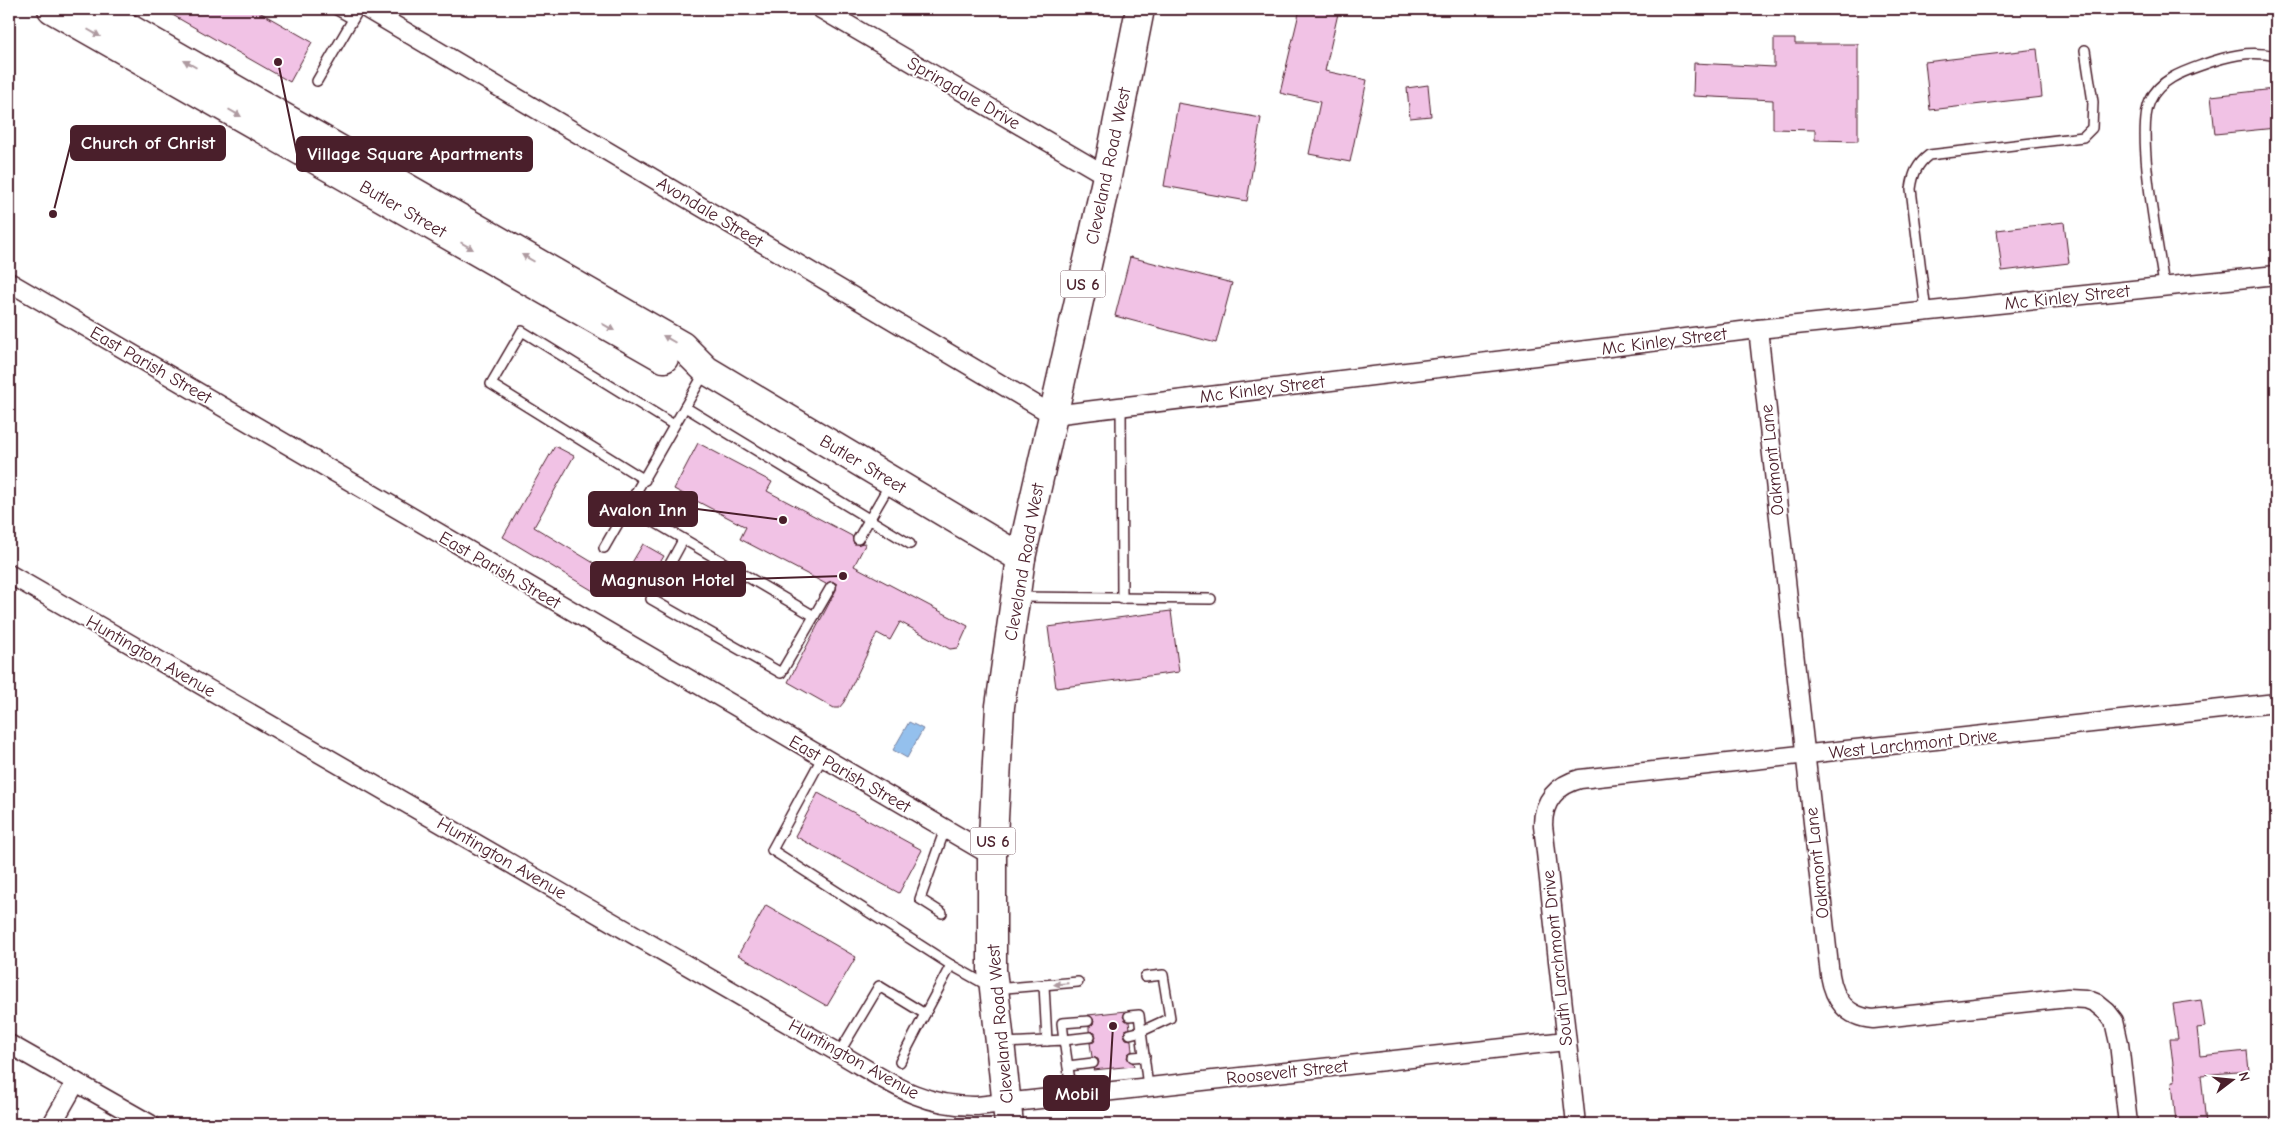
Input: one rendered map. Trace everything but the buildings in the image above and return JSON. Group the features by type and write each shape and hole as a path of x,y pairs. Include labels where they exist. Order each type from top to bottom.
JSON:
{"main road":[{"name":"Butler Street","path":"52,9 672,363 706,370"},
{"name":"Butler Street","path":"94,9 682,346 706,370 1021,558"},
{"name":"Cleveland Road West","path":"1008,1113 992,970 992,856 1000,706 1021,558 1107,176 1140,9"}],"street":[{"name":"Springdale Drive","path":"821,9 1107,176"},
{"name":"Avondale Street","path":"360,14 1053,415"},
{"name":"Mc Kinley Street","path":"1053,415 1758,329 2276,275"},
{"name":"East Parish Street","path":"9,282 992,856"},
{"name":"Oakmont Lane","path":"1758,329 1830,975 1834,993 1840,1003 1853,1014 1873,1019 2068,998 2086,999 2096,1003 2107,1012 2116,1026 2128,1124"},
{"name":"Huntington Avenue","path":"9,574 887,1080 932,1102 1008,1113"},
{"name":"West Larchmont Drive","path":"1554,793 1565,784 1580,779 1805,756 2276,703"},
{"name":"South Larchmont Drive","path":"1554,793 1546,807 1543,825 1576,1124"},
{"name":"Roosevelt Street","path":"1008,1113 1072,1095 1566,1041"},
{"path":"9,1044 150,1124"},
{"path":"52,1124 76,1082"}],"lane":[{"path":"336,9 360,14"},
{"path":"317,81 360,14 359,9"},
{"path":"1926,312 1911,189 1914,174 1921,161 1929,155 2083,136 2092,128 2093,102 2085,50"},
{"path":"2164,286 2148,175 2145,125 2149,101 2161,85 2181,72 2209,62 2235,54 2250,53 2276,56"},
{"path":"645,480 491,384 522,331 674,425"},
{"path":"604,548 645,480 706,370"},
{"path":"1121,406 1122,599"},
{"path":"686,407 910,544"},
{"path":"858,539 892,481"},
{"path":"629,507 814,616"},
{"path":"683,540 651,600 781,673 831,587"},
{"path":"1015,597 1211,599"},
{"path":"822,758 772,850 951,965 994,989 1078,982"},
{"path":"942,913 920,899 945,829"},
{"path":"900,1062 951,965"},
{"path":"1130,1034 1142,1031 1170,1018 1163,976 1145,977"},
{"path":"1044,985 1047,1041"},
{"path":"839,1053 879,986 925,1014"},
{"path":"1129,1016 1139,1014 1148,1087"},
{"path":"1072,1095 1062,1022 1088,1021"},
{"path":"1000,1044 1090,1037"},
{"path":"1133,1057 1145,1056"},
{"path":"1068,1066 1092,1063"}],"water":[{"path":"909,722 923,729 907,758 893,750"}],"place":[{"name":"Village Square Apartments","path":"278,62"},
{"name":"Church of Christ","path":"53,214"},
{"name":"Avalon Inn","path":"783,520"},
{"name":"Magnuson Hotel","path":"843,576"},
{"name":"Mobil","path":"1113,1026"}]}
